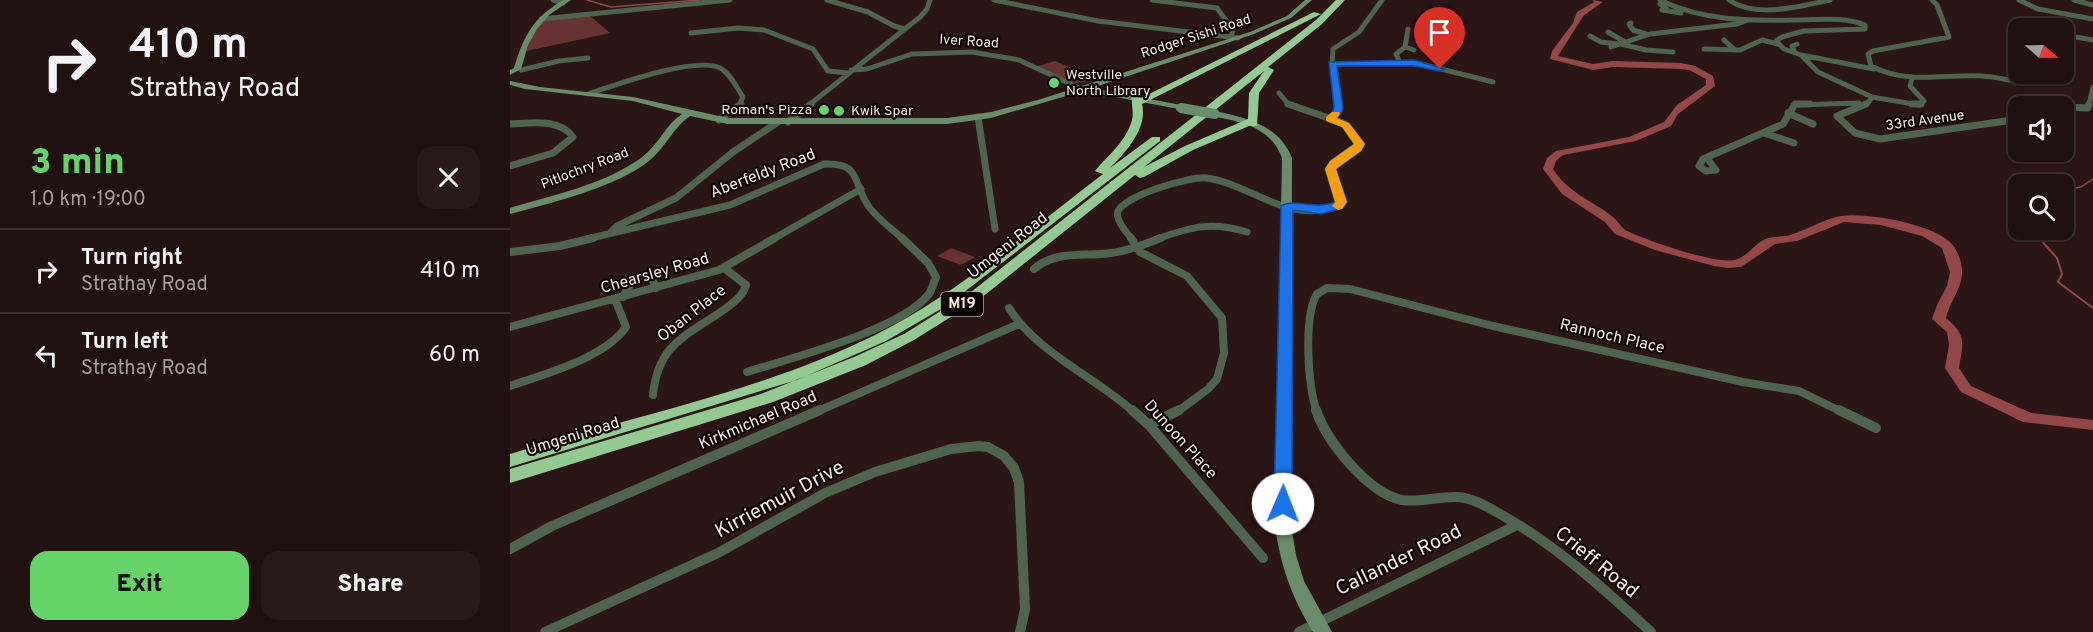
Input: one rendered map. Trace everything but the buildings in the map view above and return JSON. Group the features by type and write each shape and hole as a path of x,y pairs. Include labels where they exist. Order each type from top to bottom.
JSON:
{"highway":[{"name":"Umgeni Road","path":"510,461 751,390 854,350 899,328 940,304 1035,232 1317,14 1330,0"},
{"name":"Umgeni Road","path":"510,476 767,398 836,372 884,350 932,323 976,294 1013,265 1307,32 1341,0"},
{"path":"1035,232 1112,161 1124,146 1143,103 1317,14"},
{"path":"1013,265 1125,183 1249,119 1257,86 1268,71 1307,32"}],"main road":[{"name":"Rodger Sishi Road","path":"979,122 1235,37 1288,17 1307,0"},
{"path":"553,90 510,75 516,70 527,37 541,19 566,2"},
{"path":"517,66 525,82"},
{"path":"510,83 639,100 687,114 719,120 788,122 960,120 979,122"},
{"path":"1082,89 1143,103 1249,119 1275,136 1285,149 1287,206 1283,525 1287,557 1293,578 1320,628"},
{"name":"Pitlochry Road","path":"510,211 602,181 629,169 648,157 674,123 687,114"}],"street":[{"path":"553,0 566,2"},
{"path":"541,19 730,0"},
{"path":"827,0 868,12 894,26 905,29"},
{"path":"691,33 738,28 764,30 813,48 829,71 850,71 925,12 930,0"},
{"path":"994,0 1098,21 1235,37 1233,30 1217,8 1152,0"},
{"path":"1330,119 1338,112 1339,107 1332,52 1359,32 1382,0"},
{"path":"1729,0 1736,5 1774,9 1830,0"},
{"path":"1874,69 1868,57 1868,54 1873,51 1949,37 1937,5 1932,0"},
{"path":"2019,0 2036,8 2093,19"},
{"path":"2074,0 2093,5"},
{"path":"1660,2 1682,11 1749,20 1846,19 1867,27 1865,29 1791,33 1776,39 1778,44"},
{"path":"1611,47 1646,34 1746,23 1749,20"},
{"path":"1631,23 1629,24 1633,30 1646,34"},
{"path":"1656,28 1674,31"},
{"path":"1400,63 1396,52 1405,46 1408,29"},
{"path":"1608,32 1622,43"},
{"path":"1590,36 1601,42 1622,43 1646,50 1673,52"},
{"path":"2074,37 2093,40"},
{"path":"1704,49 1744,49 1762,39 1778,44"},
{"path":"1724,40 1736,50"},
{"name":"33rd Avenue","path":"1778,44 1798,54 1814,70 1870,100"},
{"path":"1797,44 1792,46 1798,54 1874,69 1892,75 1912,78 1984,76 2008,79"},
{"path":"1405,46 1414,50"},
{"name":"Iver Road","path":"788,122 850,71 867,69 912,54 972,52 1019,60 1082,89"},
{"path":"517,66 588,58"},
{"path":"1332,64 1420,63 1493,82"},
{"path":"588,94 698,65 721,68 743,100 719,120"},
{"path":"1707,158 1785,122 1792,106 1799,103 1870,100 1919,105 1924,101 1910,86 1912,78"},
{"path":"1818,79 1832,80"},
{"path":"2074,108 2083,109 2089,106 2093,87"},
{"path":"1149,425 1178,411 1213,384 1221,367 1224,326 1222,318 1186,276 1175,268 1146,256 1135,247 1118,219 1120,209 1183,179 1215,179 1249,194 1287,206 1321,210 1335,208 1341,204 1331,169 1334,163 1357,149 1359,144 1346,125 1290,106 1279,93"},
{"name":"33rd Avenue","path":"1870,100 1837,116 1849,130 1876,139 2008,120"},
{"path":"1788,113 1813,124"},
{"path":"611,233 617,226 676,198 733,152 778,122"},
{"path":"979,122 995,229"},
{"path":"510,124 557,125 569,131 573,136 567,144 551,153 510,166"},
{"path":"1764,133 1794,143"},
{"name":"Aberfeldy Road","path":"510,252 546,249 730,204 824,164 848,165 869,207 928,263 936,277 932,288 916,306 890,322 747,372"},
{"name":"Chearsley Road","path":"510,327 724,268 861,189"},
{"path":"1034,269 1039,263 1050,259 1111,253 1206,225 1223,226 1247,232"},
{"name":"Oban Place","path":"653,395 654,372 664,355 744,292 746,285 744,281 724,268"},
{"path":"510,386 595,352 614,342 624,333 626,327 619,298 632,282 646,273 650,274 656,288"},
{"name":"Crieff Road","path":"1337,287 1329,287 1318,292 1310,304 1312,399 1317,418 1329,440 1361,474 1388,495 1406,500 1452,497 1470,499 1517,525 1590,578 1651,632"},
{"name":"Rannoch Place","path":"1337,287 1493,326 1743,381 1799,391 1876,428"},
{"name":"Dunoon Place","path":"1009,308 1019,324 1035,338 1122,401 1149,425 1263,558"},
{"name":"Kirkmichael Road","path":"510,549 552,526 1019,324"},
{"name":"Kirriemuir Drive","path":"545,632 718,553 842,485 951,449 979,446 988,447 1004,456 1014,468 1019,482 1025,609 1020,632"},
{"name":"Callander Road","path":"1299,632 1320,628 1517,525"}],"shaded area":[{"path":"589,15 610,33 522,52 542,19"},
{"path":"1055,61 1098,79 1072,83 1058,79 1035,67"},
{"path":"951,248 975,257 961,265 937,256"}],"waterway":[{"path":"587,0 611,7 700,0"},
{"path":"1597,0 1599,2 1597,4 1580,14 1577,23 1553,57 1593,67 1613,64 1692,68 1710,78 1711,86 1680,107 1668,124 1632,139 1560,153 1551,160 1548,169 1566,191 1607,218 1619,231 1678,253 1728,264 1742,262 1771,241 1793,238 1825,224 1844,219 1881,222 1912,229 1938,239 1945,244 1951,254 1956,272 1953,286 1939,319 1954,331 1956,345 1952,368 1966,389 2028,418 2093,425"},
{"path":"2074,188 2081,187 2093,179"},
{"path":"2041,240 2057,258 2062,274 2058,282 2093,308"}],"slow traffic":[{"path":"1336,114 1330,119 1346,125 1359,144 1357,149 1334,163 1331,169 1333,183 1341,202 1338,206"}],"place":[{"name":"Westville North Library","path":"1054,83"},
{"name":"Roman's Pizza","path":"824,110"},
{"name":"Kwik Spar","path":"839,111"}],"route":[{"path":"1283,504 1287,206 1321,210 1335,208 1339,205 1341,202 1333,183 1331,169 1334,163 1359,146 1346,125 1330,119 1338,112 1339,107 1332,64 1420,63 1440,69"}]}
